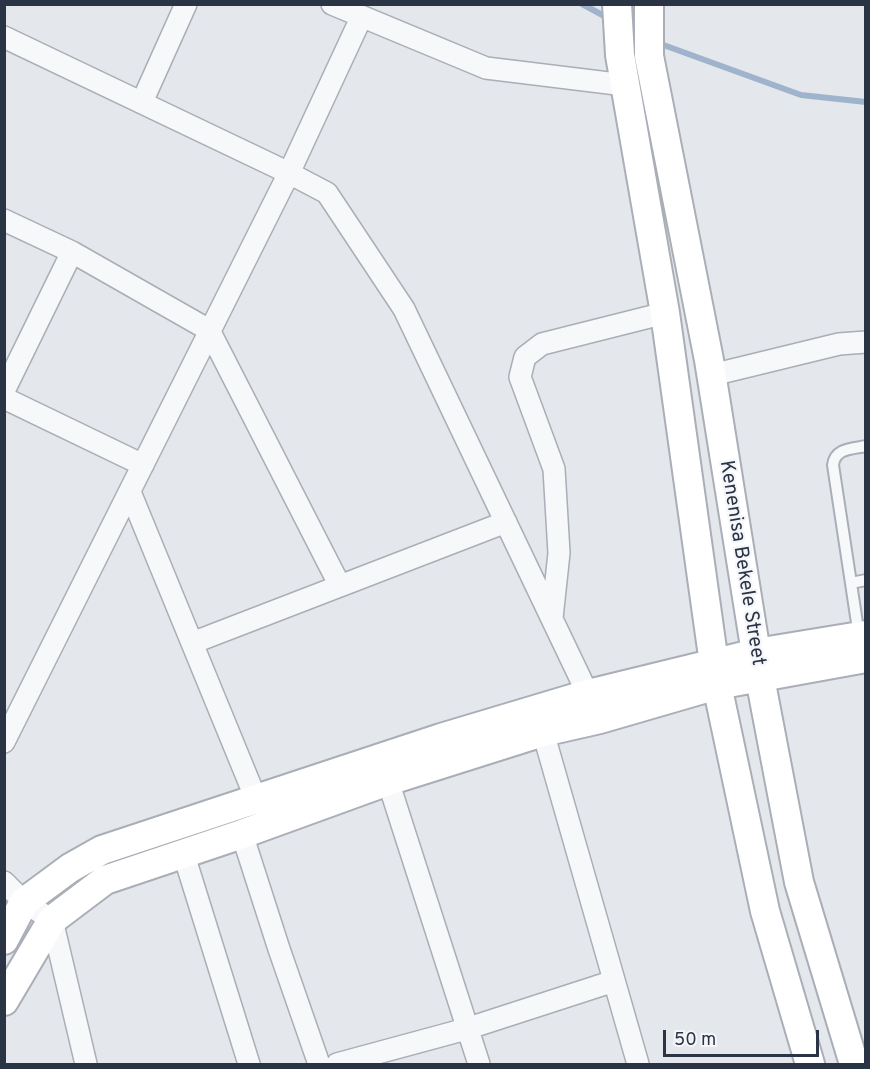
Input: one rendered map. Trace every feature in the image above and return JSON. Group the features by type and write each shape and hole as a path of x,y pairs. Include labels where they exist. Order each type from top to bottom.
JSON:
{"main road":[{"name":"Kenenisa Bekele Street","path":"617,4 620,55 665,313 715,674 765,911 810,1065"},
{"name":"Kenenisa Bekele Street","path":"649,4 649,56 712,375 758,665 799,882 854,1065"},
{"path":"4,940 14,892 70,868 102,850 441,738 594,707 715,674 863,643"},
{"path":"4,1000 52,920 105,880 242,834 388,781 543,732 594,707"}],"street":[{"path":"142,102 186,4"},
{"path":"332,4 486,68 625,85"},
{"path":"4,742 289,173 361,18"},
{"path":"4,37 289,173 327,194 404,309 594,707"},
{"path":"4,220 72,252 209,330 340,586"},
{"path":"4,391 72,252"},
{"path":"552,618 559,553 554,469 520,376 525,357 542,344 665,313"},
{"path":"712,375 821,348 866,342"},
{"path":"4,398 143,465"},
{"path":"130,492 256,799"},
{"path":"192,643 506,522"},
{"path":"543,732 638,1065"},
{"path":"388,781 479,1065"},
{"path":"242,834 320,1065"},
{"path":"183,852 249,1065"},
{"path":"14,892 52,920 86,1065"},
{"path":"338,1065 466,1029 614,981"}],"lane":[{"path":"863,643 851,583 833,465 834,457 840,451 866,446"},
{"path":"851,583 866,580"}],"waterway":[{"path":"582,4 608,18"},
{"path":"658,43 801,95 866,102"}]}
